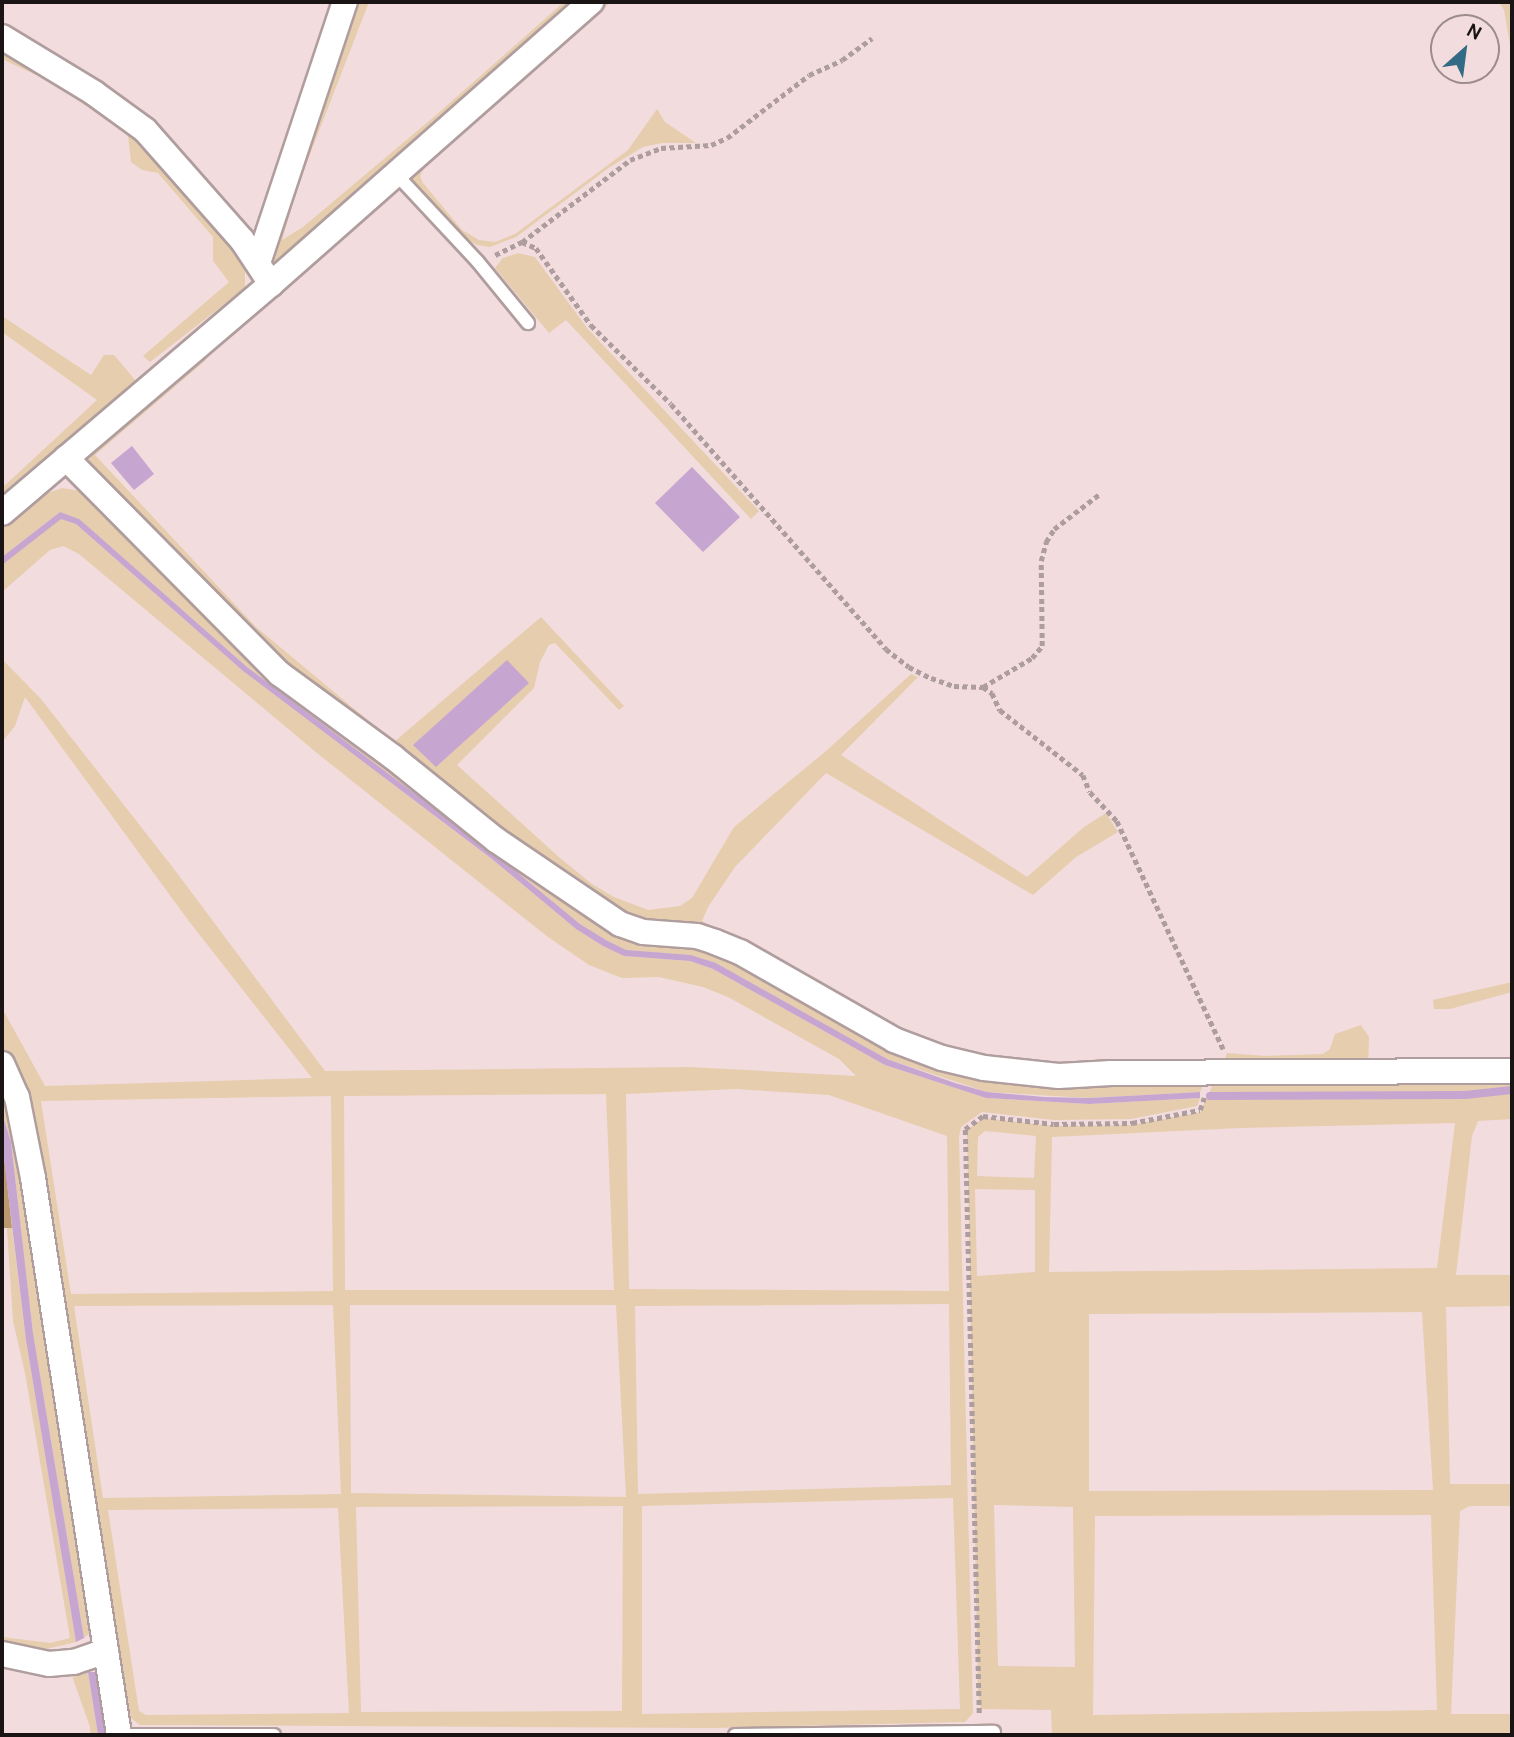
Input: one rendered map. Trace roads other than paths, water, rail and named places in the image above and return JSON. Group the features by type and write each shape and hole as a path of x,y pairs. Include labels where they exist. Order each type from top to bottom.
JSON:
{"street":[{"path":"257,263 345,2"},
{"path":"2,513 271,284 591,2"},
{"path":"2,37 93,93 145,130 206,197 271,284"},
{"path":"66,458 280,674 393,757 496,840 620,924 643,932 697,936 715,942 740,952 894,1040 943,1058 1008,1072 1059,1076 1512,1071"},
{"path":"2,1065 17,1097 33,1178 119,1735"},
{"path":"2,1654 49,1664 74,1661 106,1651"}],"lane":[{"path":"396,174 478,262 528,323"},
{"path":"735,1735 988,1731"},
{"path":"119,1735 274,1735"}],"waterway":[{"path":"1210,1096 1465,1095 1512,1090"}]}
